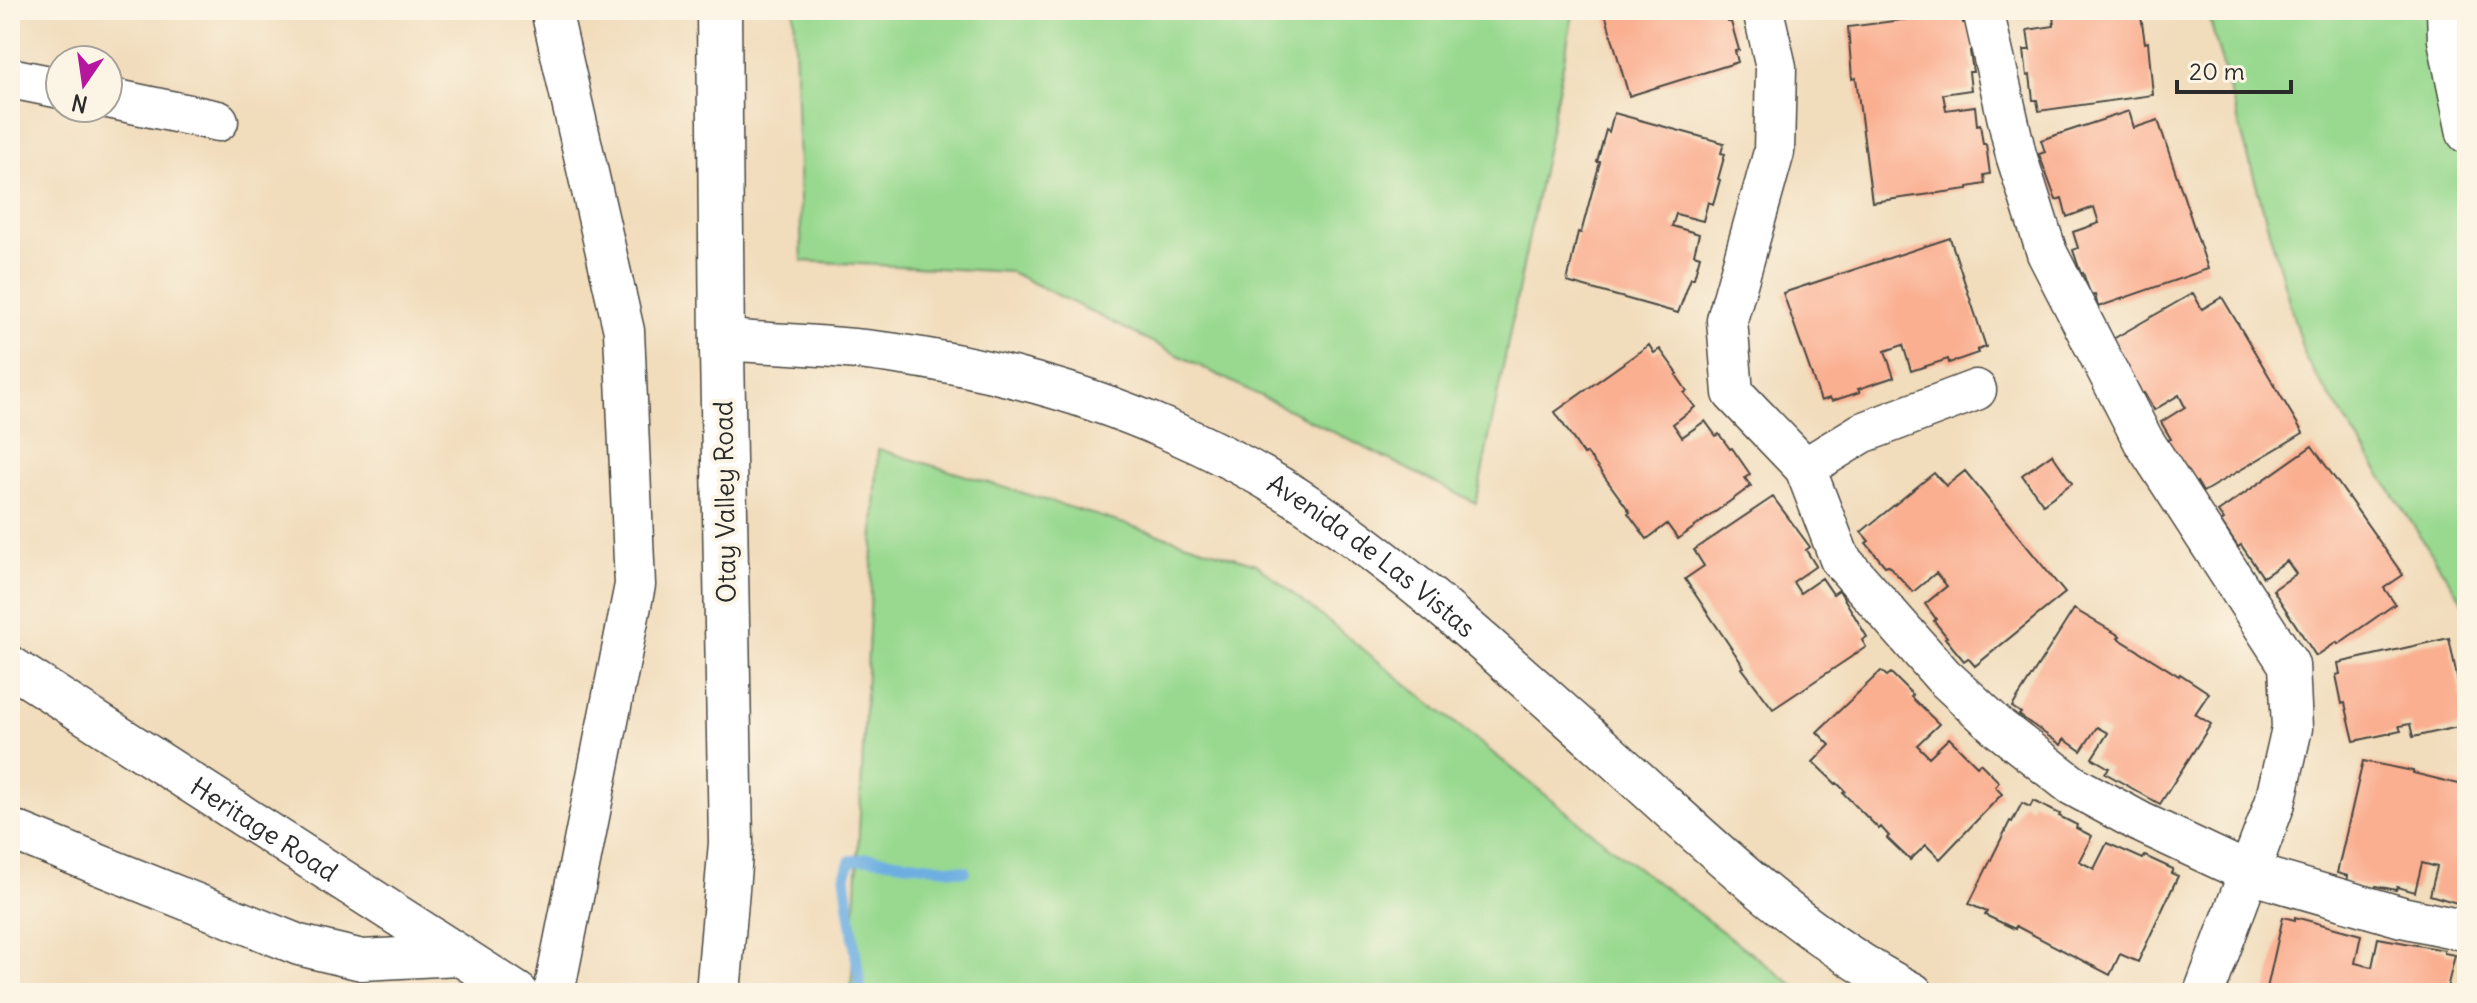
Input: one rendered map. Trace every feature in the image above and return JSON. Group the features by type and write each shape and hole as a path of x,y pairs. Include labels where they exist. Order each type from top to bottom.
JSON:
{"main road":[{"name":"Otay Valley Road","path":"718,993 731,843 719,10"}],"street":[{"path":"551,10 624,331 635,585 554,993"},
{"path":"1763,10 1776,67 1774,152 1727,320 1733,393 1805,468 1840,559 1943,676 1999,728 2072,785 2140,822 2249,873 2402,917 2467,931"},
{"path":"1983,10 2016,155 2047,253 2143,440 2289,665 2292,728 2275,803 2204,993"},
{"path":"2447,10 2448,40 2467,133"},
{"path":"10,78 44,85"},
{"path":"124,101 218,121"},
{"name":"Avenida de Las Vistas","path":"722,340 888,353 1022,379 1106,404 1169,430 1254,472 1306,503 1447,610 1787,911 1871,972 1913,993"},
{"path":"1805,468 1862,433 1976,390"},
{"name":"Heritage Road","path":"10,666 518,993"},
{"path":"10,829 299,945 362,960 458,955"}],"green space":[{"path":"794,10 1574,10 1476,503 1011,272 802,261"},
{"path":"2207,10 2467,10 2467,608 2305,358"},
{"path":"878,449 1256,564 1622,856 1804,993 851,993"}],"building":[{"path":"1604,10 1724,10 1739,50 1735,51 1738,62 1629,96"},
{"path":"2024,10 2140,10 2145,43 2148,42 2153,95 2039,111 2037,100 2033,100 2030,75 2027,76 2024,50 2030,50 2027,30 2054,26 2053,15 2025,18"},
{"path":"1962,12 1963,23 1969,21 1973,51 1970,51 1973,72 1969,72 1971,90 1943,94 1946,110 1975,106 1977,125 1980,124 1983,144 1986,144 1990,174 1984,175 1985,184 1968,189 1872,202 1856,78 1852,79 1848,27"},
{"path":"2129,111 2134,128 2158,120 2208,269 2098,307 2073,250 2078,248 2073,232 2099,223 2094,207 2067,217 2062,198 2056,200 2039,154 2045,152 2041,140"},
{"path":"1614,113 1724,143 1720,180 1713,204 1708,202 1703,221 1676,214 1672,226 1699,234 1694,254 1700,256 1678,313 1567,282 1578,232 1581,233 1600,162 1597,162"},
{"path":"1950,238 1986,347 1949,363 1948,359 1911,371 1903,345 1885,351 1894,377 1858,389 1860,392 1832,401 1830,398 1821,401 1783,293"},
{"path":"2193,293 2202,309 2222,297 2303,433 2203,492 2197,482 2194,484 2166,441 2171,439 2161,422 2185,407 2179,395 2154,410 2144,393 2139,397 2113,339"},
{"path":"1649,345 1654,353 1660,349 1678,374 1687,391 1684,393 1695,407 1673,424 1682,437 1705,421 1716,436 1719,434 1732,448 1750,474 1745,478 1751,486 1678,539 1667,524 1647,539 1555,412"},
{"path":"2312,446 2403,575 2384,588 2395,604 2316,656 2273,590 2296,574 2287,561 2263,577 2241,545 2238,547 2218,512"},
{"path":"2052,454 2072,483 2043,504 2022,475"},
{"path":"1965,471 2065,593 1975,666 1968,658 1964,661 1945,638 1925,604 1947,586 1936,573 1913,592 1888,565 1885,566 1861,532 1934,473 1946,486"},
{"path":"1773,497 1810,547 1806,550 1816,566 1793,582 1800,593 1822,578 1833,594 1839,590 1867,637 1862,640 1866,647 1773,709 1742,668 1685,579 1704,566 1694,550"},
{"path":"2074,609 2209,693 2195,714 2211,724 2160,804 2105,773 2109,768 2092,758 2108,733 2097,727 2081,751 2064,739 2061,745 2012,707"},
{"path":"2449,638 2467,725 2413,737 2410,724 2399,726 2401,731 2354,741 2336,675 2340,674 2338,663"},
{"path":"1881,671 1887,676 1891,673 1939,724 1917,745 1929,757 1949,738 1977,766 1980,763 1999,782 1995,787 2002,794 1940,859 1926,845 1910,860 1887,838 1889,836 1881,827 1879,829 1843,793 1845,791 1813,762 1830,745 1817,732"},
{"path":"2363,761 2467,786 2467,906 2430,895 2437,867 2422,863 2415,892 2397,887 2396,890 2376,886 2375,889 2347,882 2348,876 2337,873"},
{"path":"2033,801 2060,814 2077,825 2076,828 2092,836 2079,861 2094,869 2107,843 2173,869 2171,873 2178,876 2138,962 2120,954 2110,975 2016,926 2015,929 1985,915 1987,912 1969,904 2010,821 2022,803 2030,807"},
{"path":"2283,917 2295,920 2295,917 2361,935 2355,963 2372,967 2378,938 2444,950 2444,953 2455,955 2446,993 2266,993"}],"waterway":[{"path":"861,993 845,876 850,861 870,858 965,871"}]}
